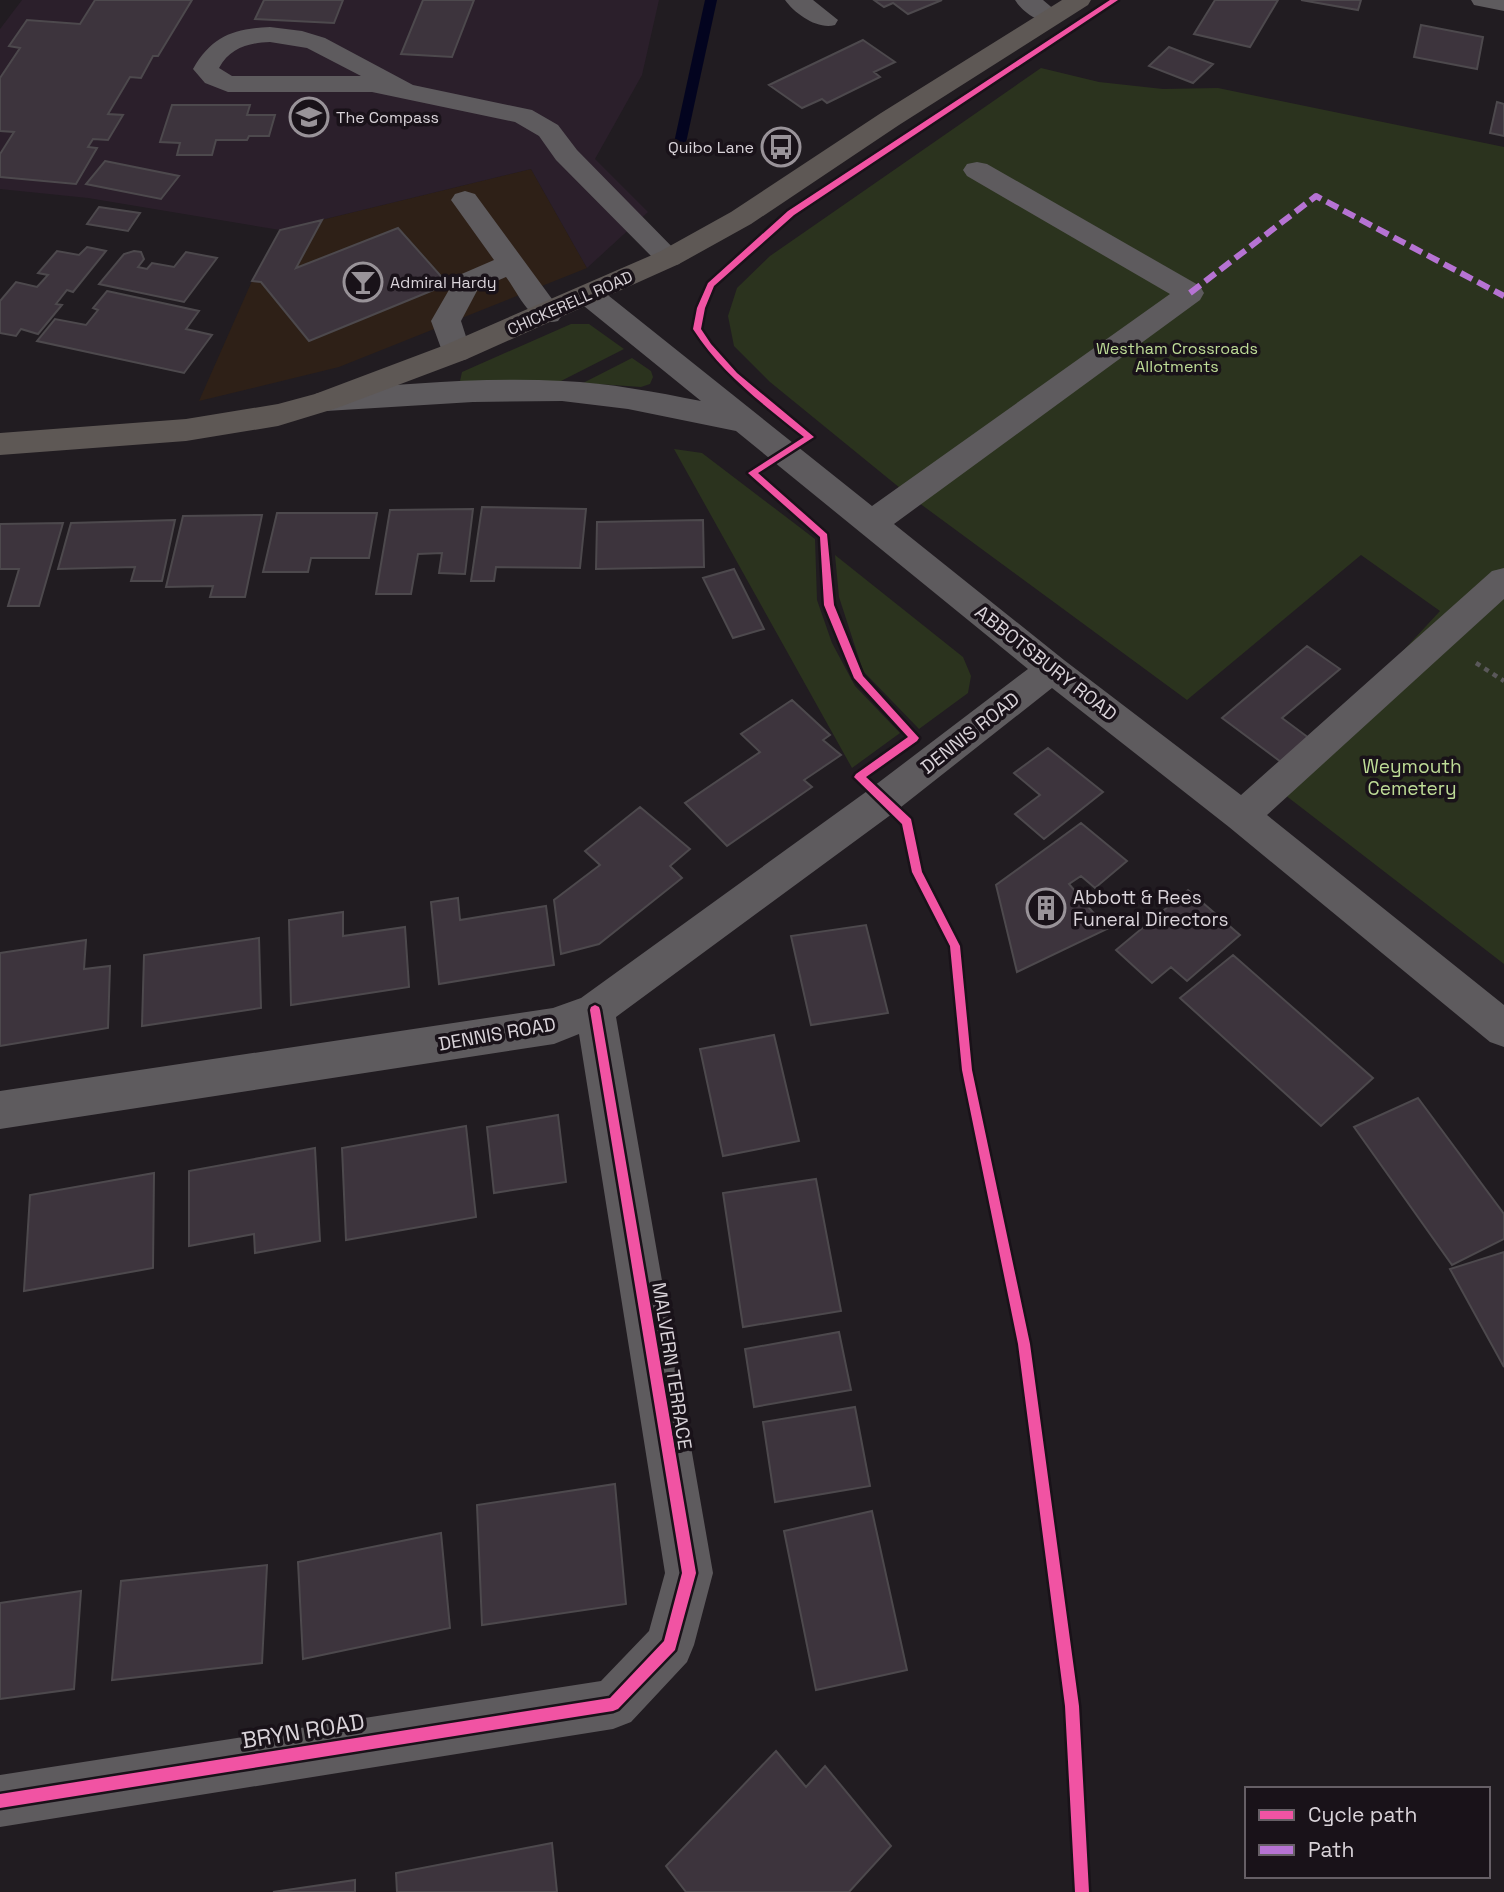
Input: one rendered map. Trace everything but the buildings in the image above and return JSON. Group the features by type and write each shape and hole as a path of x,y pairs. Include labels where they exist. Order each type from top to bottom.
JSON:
{"main road":[{"name":"CHICKERELL ROAD","path":"0,444 232,424 278,415 326,401 456,352 548,314 669,258 741,218 1079,0"}],"street":[{"path":"797,0 826,20"},
{"path":"1027,0 1051,17"},
{"path":"1483,0 1504,4"},
{"path":"403,89 330,49 293,37 264,35 231,40 209,59 206,69 214,78 228,84 372,84 540,122 560,141 566,154 669,258"},
{"path":"873,523 1190,293 977,170"},
{"path":"465,200 548,314"},
{"path":"456,352 446,321 467,283 511,264"},
{"name":"ABBOTSBURY ROAD","path":"589,295 1052,670 1242,816 1504,1028"},
{"path":"326,401 444,392 563,391 652,401 746,422"},
{"path":"1242,816 1504,580"},
{"name":"DENNIS ROAD","path":"0,1110 554,1026 596,1010 883,800 1052,670"},
{"name":"MALVERN TERRACE","path":"596,1010 689,1573 670,1645 613,1704"},
{"name":"BRYN ROAD","path":"0,1801 613,1704"}],"shaded area":[{"name":"The Compass","path":"22,0 659,0 642,75 595,159 648,212 587,268 531,169 280,230 88,198 0,189 0,29"},
{"path":"531,169 587,268 339,367 199,401 252,281 280,230"}],"green space":[{"name":"Westham Crossroads Allotments","path":"1041,68 1099,82 1163,89 1218,88 1504,147 1504,964 1276,788 1440,611 1361,555 1187,700 911,497 770,382 734,346 728,316 737,288 770,256"},
{"path":"571,324 589,324 624,349 561,381 460,381 462,372"},
{"path":"632,358 651,371 653,377 650,384 641,387 583,383"},
{"path":"674,449 702,453 815,539 817,600 832,643 855,686 900,733 852,768"},
{"path":"835,555 963,657 971,676 968,693 919,729 863,671 839,597"}],"waterway":[{"path":"678,152 711,0"}],"marked path":[{"path":"1190,293 1316,196 1504,296"}],"cycle path":[{"path":"1082,1892 1072,1706 1024,1344 967,1070 955,946 917,872 907,822 859,777 914,738 859,678 829,605 824,536 752,473 810,437 734,375 720,361 697,329 701,308 711,285 791,213 1115,0"},
{"path":"0,1801 613,1704 670,1645 689,1573 595,1010"}],"place":[{"name":"The Compass","path":"309,117"},
{"name":"Quibo Lane","path":"781,147"},
{"name":"Admiral Hardy","path":"363,282"},
{"name":"Abbott & Rees Funeral Directors","path":"1046,908"}],"park label":[{"name":"Weymouth Cemetery","path":"1412,777"}]}
